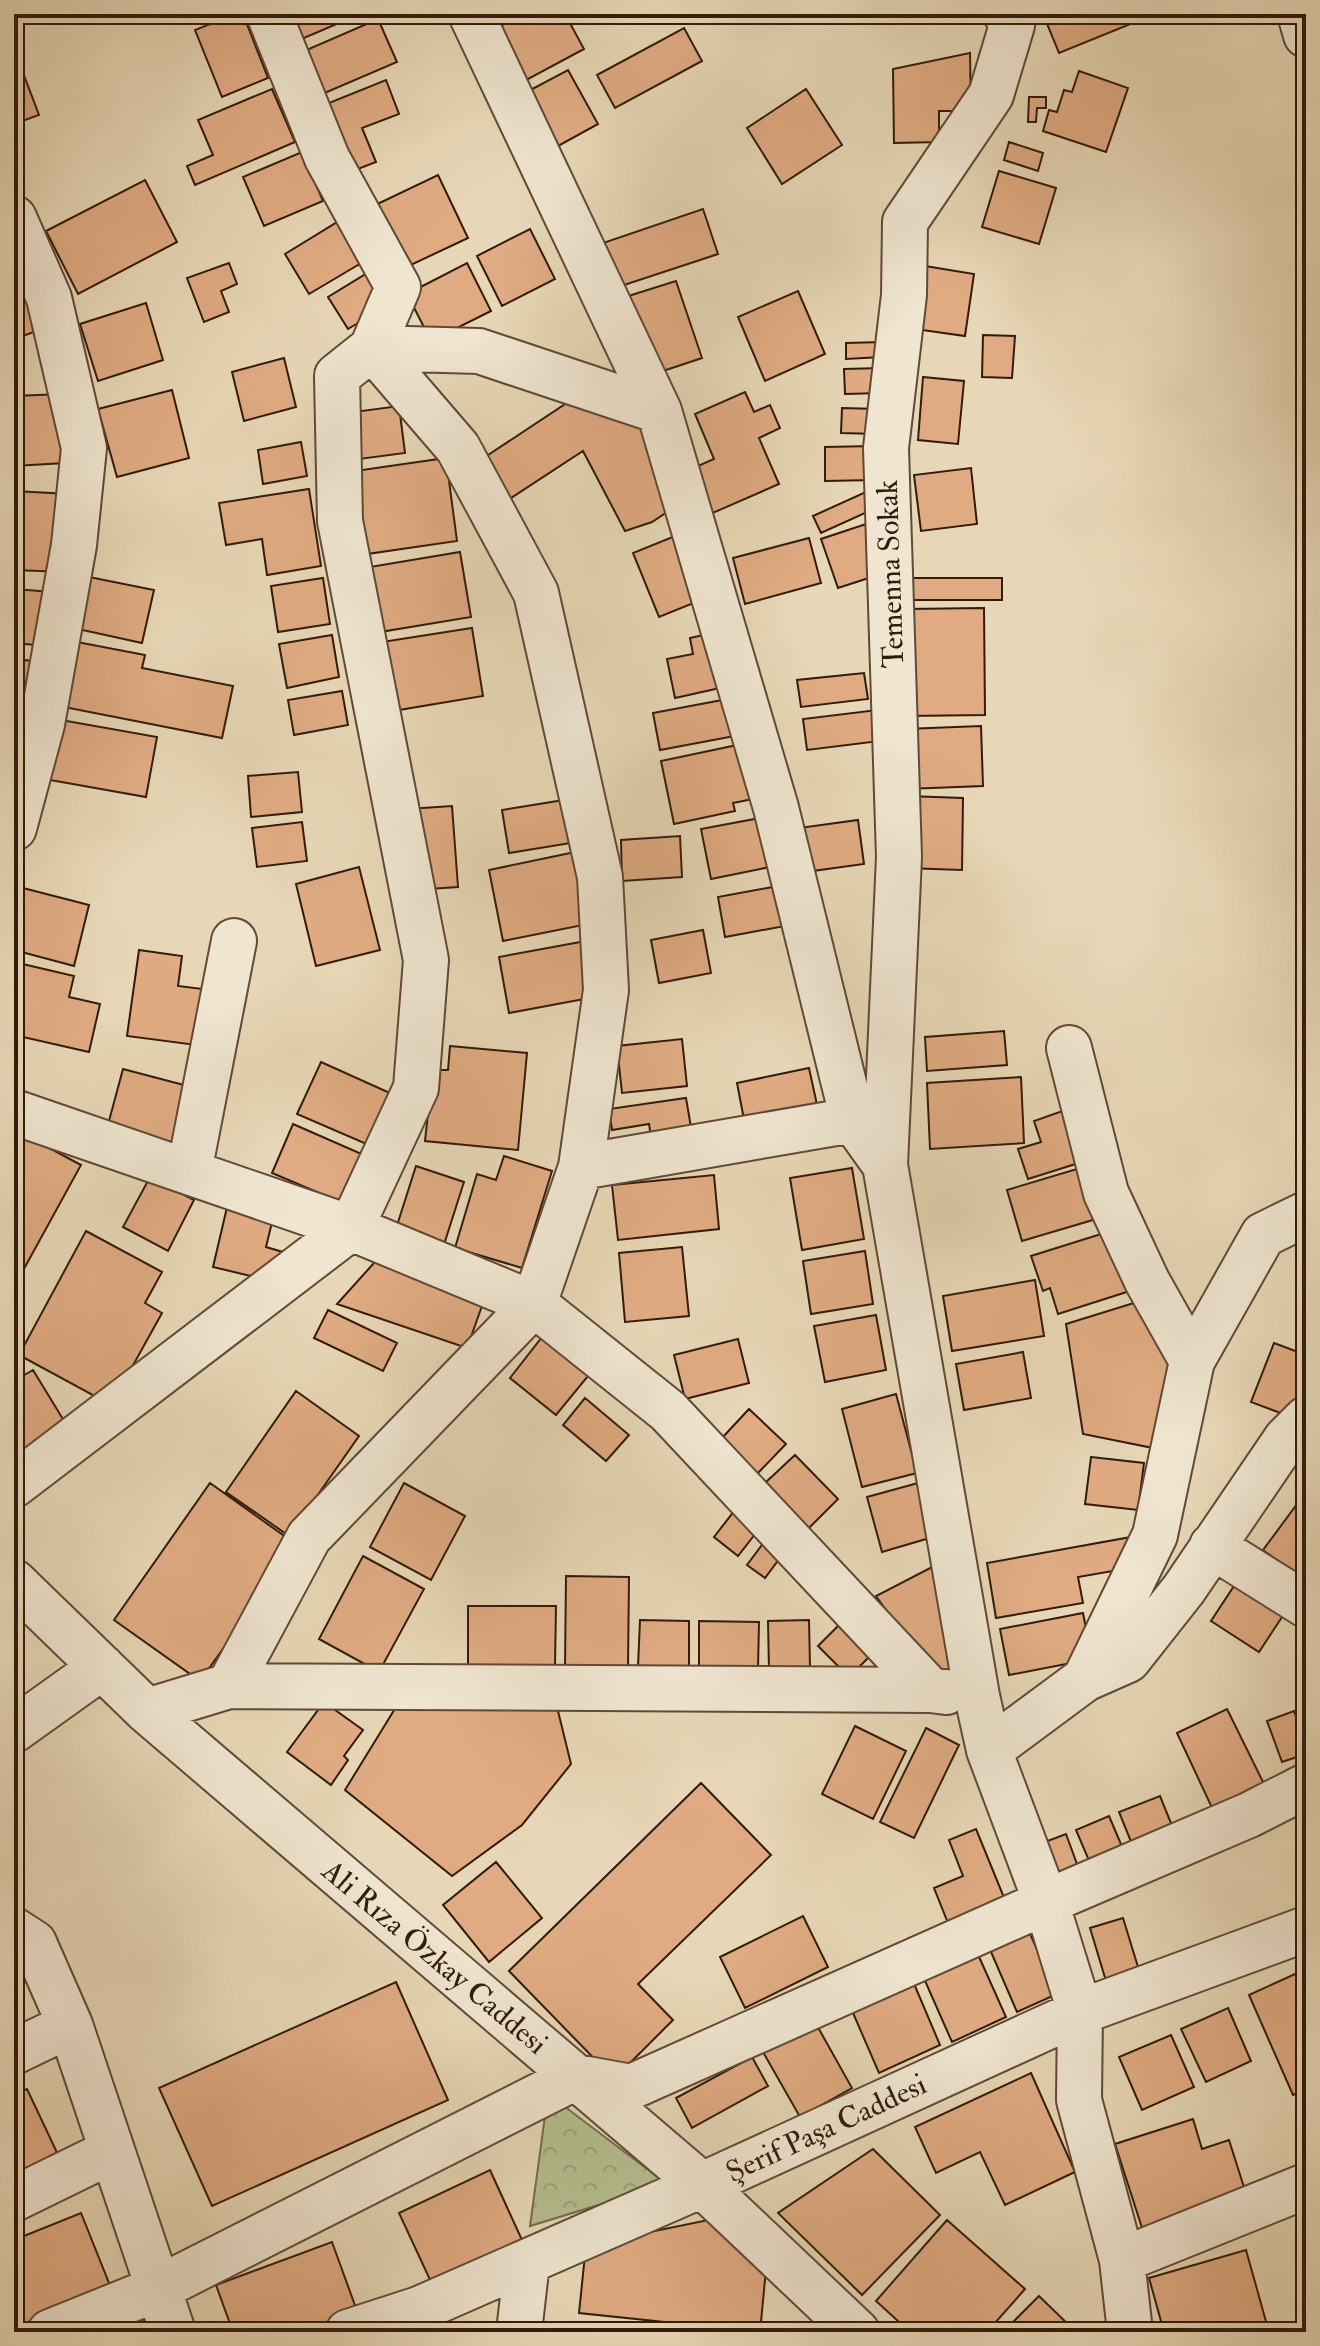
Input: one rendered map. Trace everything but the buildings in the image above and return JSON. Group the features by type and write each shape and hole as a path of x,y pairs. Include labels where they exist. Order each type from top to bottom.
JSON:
{"street":[{"path":"14,1485 351,1228 416,1088 426,960 340,521 337,376 372,348 398,287 327,158 269,14"},
{"path":"471,14 659,411 776,808 853,1120 885,1165 977,1696 989,1750 1046,1902 1080,2012 1079,2100 1122,2260 1130,2332"},
{"name":"Temenna Sokak","path":"885,1165 899,857 886,448 904,295 905,222 991,95 1012,25 1006,14"},
{"path":"1300,14 1306,35"},
{"path":"14,218 49,298 84,448 74,545 28,724 14,828"},
{"path":"372,348 479,351 659,411"},
{"path":"229,1686 309,1537 534,1304 581,1167 606,990 600,877 536,593 458,448 372,348"},
{"path":"189,1172 234,941"},
{"path":"1069,1048 1106,1193 1147,1281 1192,1361"},
{"path":"14,1112 351,1228 534,1304 668,1411 930,1690"},
{"path":"581,1167 853,1120"},
{"path":"1085,1679 1155,1535 1192,1361 1263,1235 1306,1214"},
{"path":"989,1750 1085,1679 1128,1660 1184,1589 1286,1439 1306,1419"},
{"path":"1212,1546 1306,1605"},
{"name":"Ali Rıza Özkay Caddesi","path":"14,1582 147,1711 702,2185 857,2332"},
{"path":"14,1730 102,1667"},
{"path":"147,1711 229,1686 930,1690 977,1696"},
{"path":"50,2332 159,2288 576,2077 631,2087 1249,1815 1306,1786"},
{"name":"Şerif Paşa Caddesi","path":"348,2332 419,2309 527,2262 1080,2012 1306,1929"},
{"path":"14,1930 34,1943 70,2025 173,2332"},
{"path":"14,2052 70,2025"},
{"path":"14,2199 112,2151"},
{"path":"1122,2260 1306,2186"},
{"path":"519,2332 527,2262"}],"green space":[{"path":"548,2094 667,2184 530,2226"}]}
